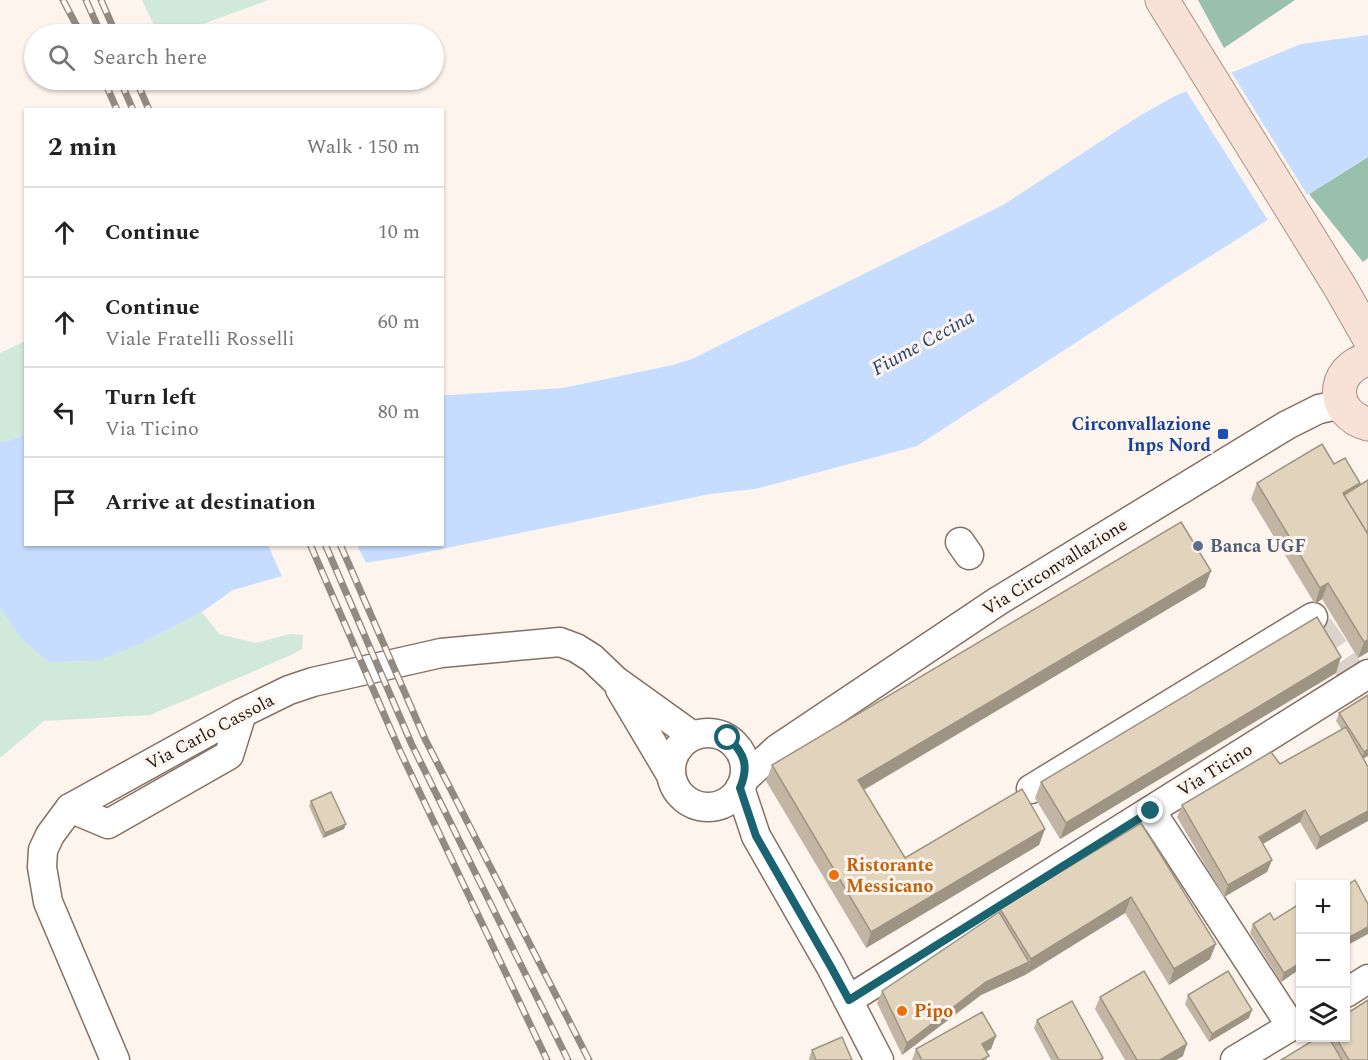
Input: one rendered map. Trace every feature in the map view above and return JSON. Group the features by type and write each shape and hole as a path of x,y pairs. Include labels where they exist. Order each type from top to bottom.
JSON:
{"main road":[{"path":"1162,0 1368,336"},
{"path":"1368,359 1350,368 1340,385 1342,404 1348,414 1368,424"}],"street":[{"name":"Via Circonvallazione","path":"742,784 777,749 1008,594 1287,425 1319,409 1342,404"},
{"path":"1031,789 1313,617"},
{"name":"Via Carlo Cassola","path":"115,1060 48,902 42,867 43,850 50,835 70,808 242,712 289,690 313,682 441,653 560,642 592,658 615,680 693,736"},
{"name":"Via Ticino","path":"849,1000 1368,674"},
{"name":"Via Carlo Cassola","path":"615,680 671,775"},
{"path":"705,733 728,738 737,746 743,756 745,768 742,784 734,796 726,802 704,807 682,796 674,786 671,762 683,742 705,733"},
{"path":"737,746 777,749"},
{"path":"742,784 756,836 831,967 879,1060"},
{"path":"716,806 756,836"},
{"path":"1151,811 1296,1023 1235,1060"},
{"path":"1350,990 1368,979"}],"green space":[{"path":"142,0 268,0 203,24 153,24"},
{"path":"1198,0 1295,0 1224,48"},
{"path":"1368,157 1368,258 1363,262 1309,194"},
{"path":"24,341 24,434 6,442 0,442 0,353"},
{"path":"0,608 144,642 202,612 219,634 256,643 290,634 303,635 302,649 150,715 44,721 0,757"}],"water":[{"name":"Fiume Cecina","path":"1368,35 1368,157 1166,284 917,446 755,489 710,494 403,557 286,575 233,590 202,612 144,642 100,660 49,662 21,638 0,608 0,442 6,442 24,434 24,546 444,546 444,395 563,388 692,359 1003,205 1141,115 1175,96 1301,44"}],"pier":[{"path":"1230,70 1309,198 1269,222 1185,89"},
{"path":"268,546 358,546 367,565 283,579"}],"building":[{"path":"1322,444 1334,464 1345,458 1360,483 1343,493 1368,534 1368,640 1364,642 1328,583 1320,588 1257,483"},
{"path":"1368,480 1368,534 1344,495"},
{"path":"1181,522 1211,571 858,780 905,858 1022,789 1045,829 871,932 772,765"},
{"path":"1317,617 1341,657 1066,823 1041,782"},
{"path":"1368,695 1368,749 1364,752 1339,713"},
{"path":"1346,727 1368,767 1368,811 1320,837 1305,810 1259,837 1272,860 1228,885 1182,805 1271,752 1280,764"},
{"path":"331,792 346,824 325,833 311,801"},
{"path":"1141,823 1216,944 1174,969 1131,897 1031,959 1000,909"},
{"path":"1355,880 1368,904 1368,927 1350,937 1350,934 1350,883"},
{"path":"1296,906 1296,966 1284,973 1253,924 1270,913 1274,920"},
{"path":"999,912 1029,962 986,982 907,1043 882,991"},
{"path":"1144,971 1187,1044 1160,1060 1137,1060 1100,997"},
{"path":"1228,971 1252,1010 1212,1034 1188,995"},
{"path":"1368,1000 1368,1060 1349,1060 1338,1042 1350,1042 1350,1011"},
{"path":"1072,1001 1103,1058 1099,1060 1059,1060 1037,1020"},
{"path":"982,1012 996,1036 982,1044 989,1056 981,1060 922,1060 916,1049"},
{"path":"842,1037 852,1060 816,1060 812,1050"},
{"path":"1310,1042 1331,1042 1342,1060 1281,1060"}],"tunnel":[{"path":"1319,626 1357,681"}],"railway":[{"path":"63,0 76,24"},
{"path":"86,0 97,24"},
{"path":"101,0 112,24"},
{"path":"108,90 116,108"},
{"path":"124,90 132,108"},
{"path":"140,90 148,108"},
{"path":"311,546 400,751 547,1060"},
{"path":"326,546 412,745 568,1060"},
{"path":"341,546 425,739 589,1060"}],"place":[{"name":"Circonvallazione Inps Nord","path":"1223,434"},
{"name":"Banca UGF","path":"1198,546"},
{"name":"Ristorante Messicano","path":"834,875"},
{"name":"Pipo","path":"902,1011"}],"route":[{"path":"728,738 743,756 744,779 740,788 756,836 849,1000 1151,811"}]}
